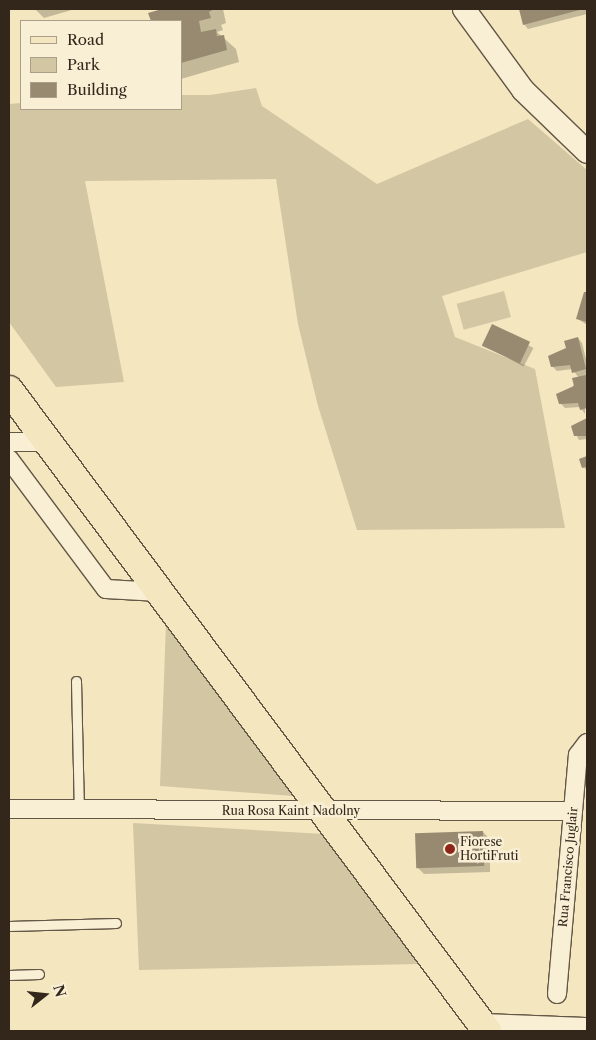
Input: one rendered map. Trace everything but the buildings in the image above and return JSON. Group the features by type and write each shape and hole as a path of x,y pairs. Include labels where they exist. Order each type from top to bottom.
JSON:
{"main road":[{"path":"9,390 484,1028"}],"street":[{"path":"464,9 523,90 587,152"},
{"path":"9,442 47,442"},
{"path":"9,459 106,589 160,592"},
{"name":"Rua Francisco Juglair","path":"557,994 578,755 587,743"},
{"name":"Rua Rosa Kaint Nadolny","path":"9,809 573,811"},
{"path":"484,1028 587,1029"}],"lane":[{"path":"76,681 80,809"},
{"path":"9,926 116,923"},
{"path":"9,975 39,974"}],"green space":[{"path":"256,88 262,106 377,184 528,119 587,170 587,252 442,296 455,337 535,369 565,528 357,530 318,406 298,324 276,179 85,181 124,382 56,387 9,322 9,104 20,103 20,110 182,110 182,95 210,95"},
{"path":"504,291 511,317 464,330 457,304"},
{"path":"166,624 293,796 160,786"},
{"path":"133,823 324,834 418,964 139,970"}],"place":[{"name":"Fiorese HortiFruti","path":"450,849"}]}
